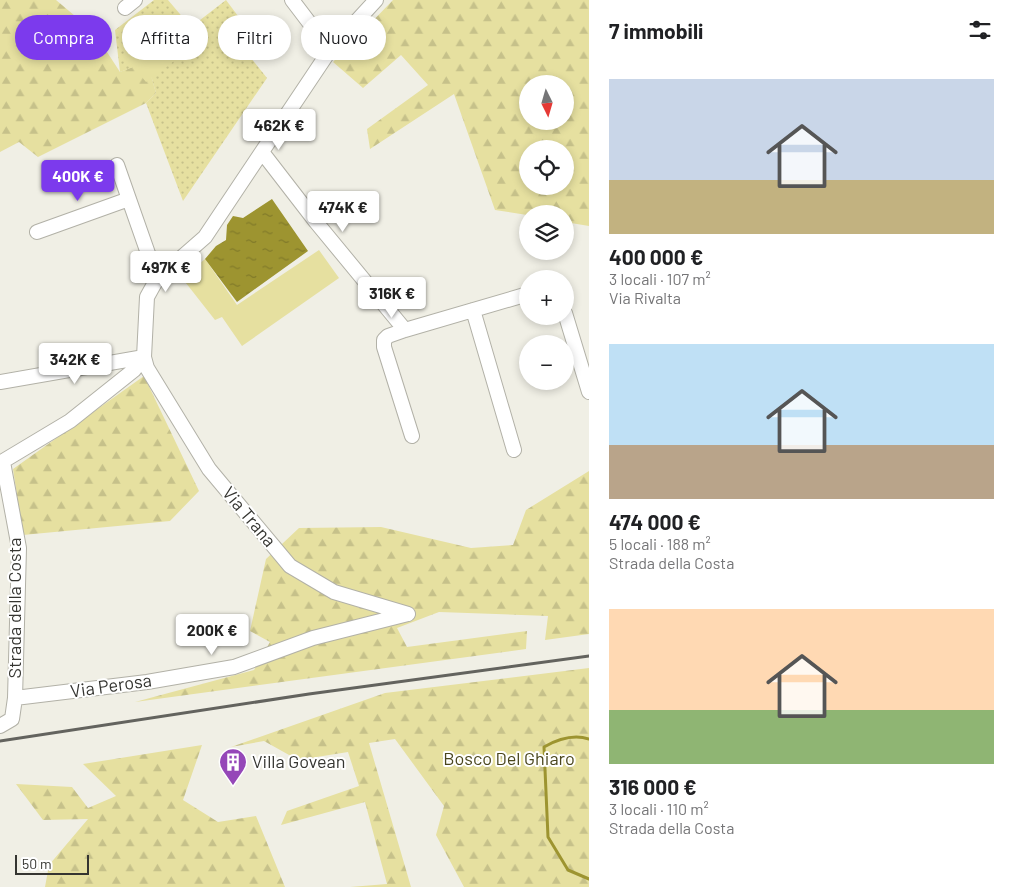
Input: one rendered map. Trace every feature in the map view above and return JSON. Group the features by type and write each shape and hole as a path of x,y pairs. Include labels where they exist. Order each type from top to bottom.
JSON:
{"street":[{"path":"292,0 303,15"},
{"path":"362,15 376,0"},
{"path":"0,382 144,357 147,297 157,279 205,237 323,60"},
{"path":"262,152 316,222 405,330"},
{"path":"117,164 157,279"},
{"path":"37,232 129,199"},
{"path":"412,436 384,347 384,340 388,336 405,330 519,297"},
{"path":"473,310 514,450"},
{"path":"569,325 589,392"},
{"name":"Strada della Costa","path":"2,726 12,719 15,698 19,548 1,462 70,421 134,370 144,357"},
{"name":"Via Trana","path":"144,357 147,368 209,470 290,566 334,592 408,614"},
{"name":"Via Perosa","path":"15,698 147,682 234,667 313,638 408,614"}],"green space":[{"path":"0,0 56,0 74,15 15,15 15,60 112,60 120,72 147,61 156,93 146,103 38,157 19,142 0,152"},
{"path":"154,0 168,0 181,15 134,15"},
{"path":"226,0 237,15 218,15 218,60 253,60 267,78 183,201 146,103 156,93 147,62 120,72 115,30 122,25 122,60 208,60 207,15"},
{"path":"393,0 589,0 589,226 574,224 574,205 519,205 519,214 495,210 454,94 370,149 367,129 428,85 401,55 363,88 333,62 335,60 386,60 386,15 378,15"},
{"path":"127,60 175,60 146,82"},
{"path":"319,250 339,278 242,346 222,317 215,320 182,278 205,259 237,305"},
{"path":"144,376 199,491 170,521 23,535 13,469"},
{"path":"589,471 589,634 545,640 548,616 439,612 397,628 407,647 527,631 526,649 135,702 254,670 270,642 250,631 266,559 299,528 381,527 471,548 513,545 526,510"},
{"name":"Bosco Del Ghiaro","path":"589,668 589,887 464,887 436,835 444,806 395,739 369,743 411,887 350,887 387,884 365,802 281,825 287,811 359,786 348,752 298,760 264,741 231,747 385,693"},
{"path":"202,745 183,800 218,822 256,816 285,887 45,887 49,865 88,819 43,820 16,784 72,787 88,808 116,796 83,764"}],"water":[{"path":"272,199 308,251 237,302 205,259 216,246 226,240 227,225 233,216 243,218"}],"waterway":[{"path":"589,739 566,738 544,747 548,837 568,870 589,879"}],"railway":[{"path":"0,741 309,694 589,656"}],"place":[{"name":"Villa Govean","path":"233,786"}]}
